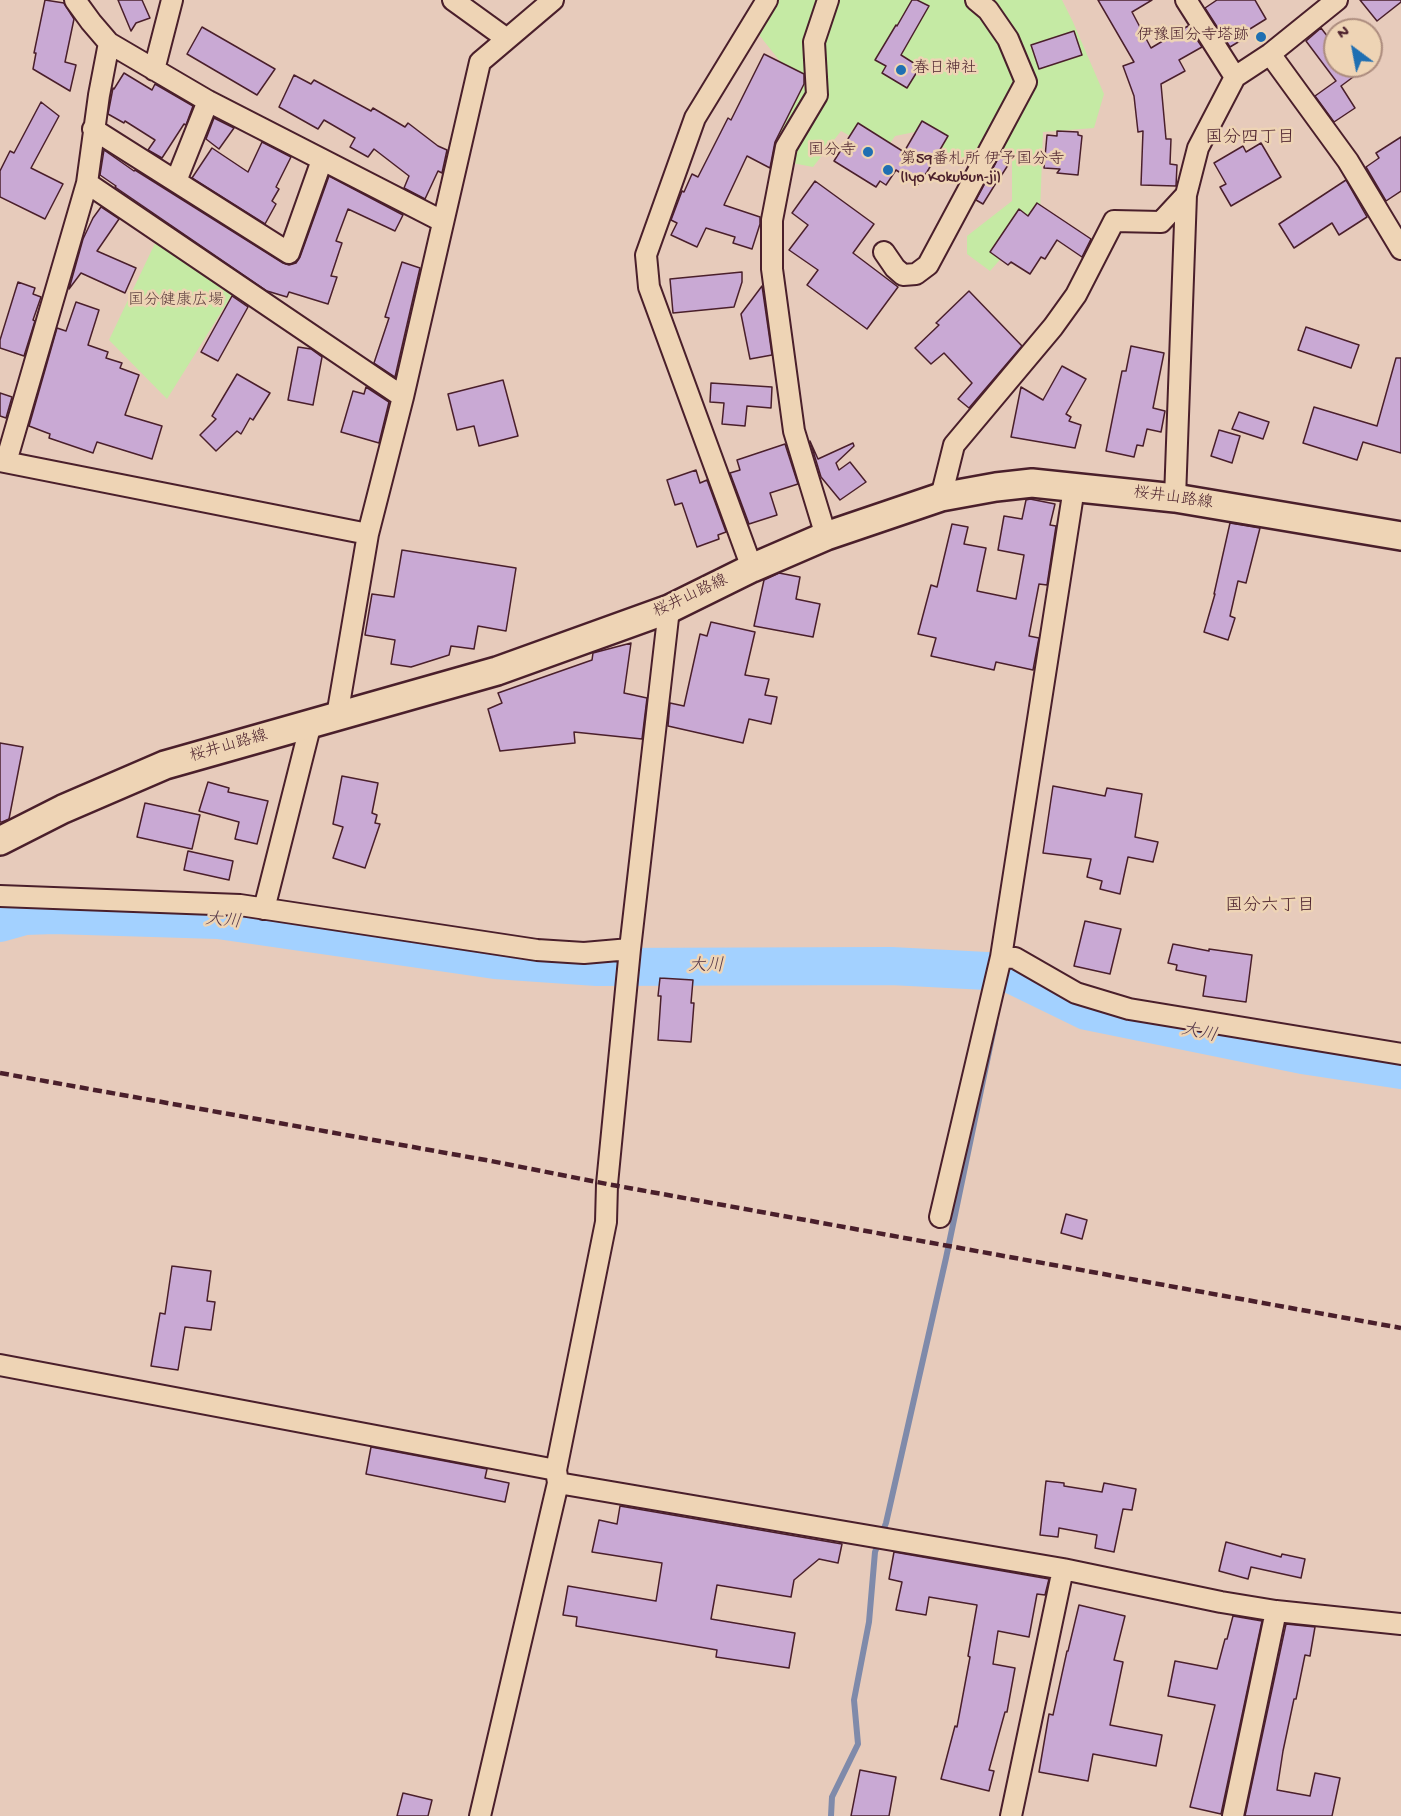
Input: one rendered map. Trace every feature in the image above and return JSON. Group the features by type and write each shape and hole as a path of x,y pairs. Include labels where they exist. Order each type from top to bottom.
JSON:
{"main road":[{"name":"桜井山路線","path":"0,841 63,809 165,765 497,671 669,609 752,568 826,536 941,497 1032,483 1175,498 1401,536"}],"street":[{"path":"75,0 109,43 208,101 442,221"},
{"path":"154,70 172,0"},
{"path":"453,0 507,39"},
{"path":"337,716 368,534 403,397 480,62 553,0"},
{"path":"752,568 650,287 645,255 695,118 767,0"},
{"path":"826,536 794,431 772,259 772,220 786,147 817,95 814,42 828,0"},
{"path":"884,252 895,268 903,274 916,274 928,266 1026,82 1008,39 988,10 976,0"},
{"path":"1186,0 1235,77"},
{"path":"1175,498 1186,195 1198,148 1235,77 1270,54 1337,0"},
{"path":"109,43 93,129 87,183 3,462 368,534"},
{"path":"1270,54 1348,161 1401,249"},
{"path":"176,181 208,101"},
{"path":"93,129 289,253 322,160"},
{"path":"87,183 403,397"},
{"path":"941,497 954,445 1053,327 1076,295 1114,221 1161,222 1186,195"},
{"path":"940,1217 1001,957 1074,488"},
{"path":"480,1816 557,1476 606,1222 607,1184 630,949 669,609"},
{"path":"264,909 311,723"},
{"path":"0,897 240,905 537,950 584,953 630,949"},
{"path":"1001,957 1015,958 1076,993 1129,1009 1401,1054"},
{"path":"0,1365 557,1476 1063,1569 1221,1602 1276,1611 1401,1624"},
{"path":"1011,1816 1063,1569"},
{"path":"1233,1816 1276,1611"}],"green space":[{"path":"776,0 1062,0 1104,94 1094,128 1043,132 1040,214 990,271 967,254 967,236 1012,201 1012,159 1001,146 985,156 952,165 935,128 895,136 883,154 841,131 813,167 766,158 798,84 756,31"},
{"name":"国分健康広場","path":"158,237 235,290 167,399 109,340"}],"building":[{"path":"45,0 64,3 74,19 65,62 76,65 70,91 33,69"},
{"path":"118,0 142,0 150,18 136,23 131,31"},
{"path":"912,0 929,6 901,55 920,67 907,88 882,73 886,66 875,60"},
{"path":"1098,0 1152,0 1132,12 1151,48 1188,26 1202,47 1179,60 1185,71 1161,84 1166,139 1171,139 1170,164 1177,165 1176,186 1141,185 1143,131 1138,132 1134,96 1123,66 1134,62"},
{"path":"1217,0 1255,0 1266,19 1237,37 1240,41 1230,47 1205,8"},
{"path":"1360,0 1401,0 1381,18 1375,18"},
{"path":"202,27 275,69 257,95 187,54"},
{"path":"1321,28 1323,31 1323,64 1306,41"},
{"path":"1074,31 1082,55 1039,69 1031,45"},
{"path":"764,54 804,74 804,84 775,142 770,168 747,156 724,205 760,217 752,249 733,243 735,237 706,228 697,247 671,235 677,223 671,220 682,191 684,192 692,174 698,177 728,118 731,120"},
{"path":"124,73 152,90 155,84 193,106 186,125 184,124 162,158 148,150 155,140 125,121 124,123 108,114 113,88"},
{"path":"294,75 311,84 314,80 371,111 373,108 405,127 408,123 438,146 447,150 442,173 438,171 425,199 404,188 409,176 374,149 368,157 350,147 355,138 324,120 318,129 279,107"},
{"path":"1334,78 1352,78 1341,86 1355,108 1334,122 1315,96 1336,81"},
{"path":"41,102 59,116 31,168 63,184 45,219 0,197 0,171 10,151 14,153"},
{"path":"214,118 234,128 219,149 206,139"},
{"path":"922,121 948,136 918,184 896,170 886,185 880,181 876,187 834,161 858,123 904,152"},
{"path":"1057,131 1078,132 1078,135 1082,136 1078,175 1057,173 1060,169 1044,168 1047,135 1057,136"},
{"path":"1401,137 1401,191 1386,201 1366,167 1379,158 1376,153"},
{"path":"262,142 291,157 276,187 279,189 272,201 276,204 265,224 192,178 212,148 248,172"},
{"path":"1261,143 1281,177 1231,206 1220,187 1226,184 1214,163 1243,146 1246,152"},
{"path":"104,150 134,171 289,265 296,263 300,257 329,176 403,215 395,231 348,209 336,241 342,243 331,276 337,277 328,304 289,292 287,297 267,291 100,175"},
{"path":"1000,155 1010,162 1001,176 996,176 999,178 983,204 976,200"},
{"path":"1346,180 1367,217 1339,235 1332,223 1294,248 1279,224"},
{"path":"815,181 874,224 853,253 898,287 867,329 807,285 818,270 789,250 808,225 792,213"},
{"path":"1037,203 1091,239 1082,257 1057,240 1045,259 1041,257 1030,274 1011,262 1008,265 990,252 1019,209 1028,216"},
{"path":"101,207 119,219 97,251 136,268 125,293 81,273 69,289 83,239"},
{"path":"402,262 420,268 395,377 374,363 389,318 385,317"},
{"path":"742,272 742,282 734,307 673,313 670,279"},
{"path":"18,282 35,288 33,294 41,297 24,356 0,348 0,340"},
{"path":"762,286 772,355 750,359 741,314"},
{"path":"969,291 1022,346 969,408 958,399 972,383 944,353 931,364 915,348 939,325 936,323"},
{"path":"232,296 248,307 218,361 201,352"},
{"path":"76,302 99,310 88,345 108,352 106,358 122,363 120,368 139,375 125,415 162,426 152,459 97,442 93,453 49,438 50,434 29,426 57,328 66,331"},
{"path":"1306,327 1359,345 1351,368 1298,350"},
{"path":"1131,346 1164,353 1153,408 1165,411 1161,432 1147,429 1143,446 1137,445 1134,457 1106,451 1122,371 1126,371"},
{"path":"298,347 311,349 322,357 313,405 288,400"},
{"path":"1396,358 1401,358 1401,453 1363,442 1357,460 1303,443 1314,407 1377,426"},
{"path":"1062,366 1086,379 1066,414 1071,417 1069,421 1081,425 1075,448 1011,437 1021,387 1043,400"},
{"path":"237,374 270,393 253,420 250,418 241,434 237,431 216,451 200,435 216,419 212,416"},
{"path":"503,380 518,436 479,446 474,426 457,430 448,394"},
{"path":"711,383 772,387 771,408 747,406 745,426 722,424 724,403 710,402"},
{"path":"366,387 389,402 379,443 341,432 353,391 364,394"},
{"path":"0,393 12,397 6,418 0,416"},
{"path":"1239,412 1269,422 1263,439 1232,429"},
{"path":"1219,430 1240,436 1232,463 1211,456"},
{"path":"810,441 818,459 853,443 854,446 836,463 839,470 850,462 866,482 840,500 821,477"},
{"path":"785,444 798,484 770,493 777,515 749,524 730,473 740,470 737,460"},
{"path":"696,470 700,483 707,480 726,532 718,535 719,539 697,547 682,503 675,505 667,480"},
{"path":"1026,500 1055,504 1050,525 1056,526 1047,585 1039,584 1029,636 1039,638 1033,670 996,662 994,670 931,656 936,638 918,634 931,585 937,587 952,524 968,527 964,544 986,548 977,591 1016,599 1024,555 998,550 1004,516 1022,519"},
{"path":"1230,523 1260,528 1246,583 1238,581 1230,616 1235,618 1228,640 1204,632 1215,594"},
{"path":"402,550 516,568 506,631 478,626 474,649 451,646 449,655 411,667 391,664 395,640 365,635 372,594 394,597"},
{"path":"779,573 800,577 796,599 820,604 813,637 754,626 764,580"},
{"path":"711,622 755,632 745,675 769,679 765,695 777,697 771,724 749,719 743,743 668,726 670,703 684,706 700,634 707,636"},
{"path":"631,643 624,693 647,698 642,739 574,732 575,743 500,751 488,709 502,703 498,693 592,660 593,653"},
{"path":"0,743 23,747 9,819 2,822 0,822"},
{"path":"342,776 378,783 372,813 377,815 375,823 380,824 365,868 333,858 343,827 333,824"},
{"path":"208,782 229,788 228,792 268,801 257,844 235,839 239,822 199,811"},
{"path":"1053,786 1105,796 1107,788 1142,794 1135,837 1158,842 1153,862 1128,857 1120,894 1100,889 1102,881 1087,877 1091,859 1043,853"},
{"path":"145,803 200,815 192,849 137,837"},
{"path":"188,851 233,861 229,880 184,870"},
{"path":"1085,921 1121,929 1110,974 1074,966"},
{"path":"1173,944 1209,951 1209,949 1252,955 1246,1002 1203,996 1206,976 1176,970 1177,965 1168,963"},
{"path":"660,978 693,980 691,1042 658,1040"},
{"path":"1066,1214 1087,1220 1082,1239 1061,1233"},
{"path":"172,1266 211,1271 207,1301 215,1302 211,1330 185,1327 178,1370 151,1366 160,1313 165,1314"},
{"path":"371,1447 487,1469 485,1478 509,1483 505,1502 366,1474"},
{"path":"1046,1481 1102,1492 1104,1483 1136,1489 1132,1510 1123,1509 1114,1552 1095,1548 1097,1535 1059,1528 1058,1537 1040,1535"},
{"path":"620,1506 842,1544 838,1563 819,1559 794,1580 791,1597 717,1585 711,1619 795,1633 789,1668 716,1657 717,1650 576,1626 577,1617 563,1615 568,1586 656,1601 662,1563 592,1552 599,1520 617,1524"},
{"path":"1226,1542 1281,1557 1282,1554 1305,1559 1301,1578 1251,1567 1248,1579 1219,1571"},
{"path":"894,1552 1049,1579 1045,1595 1037,1594 1029,1637 998,1631 993,1664 1015,1668 1007,1712 1005,1712 989,1770 994,1771 989,1791 941,1779 955,1726 957,1727 977,1605 929,1597 926,1615 896,1610 902,1582 889,1579"},
{"path":"1079,1605 1125,1616 1114,1660 1123,1662 1110,1725 1162,1735 1156,1766 1093,1754 1088,1781 1039,1772 1049,1714 1053,1715"},
{"path":"1233,1616 1262,1621 1221,1814 1190,1807 1215,1705 1168,1696 1175,1661 1217,1669"},
{"path":"1286,1624 1315,1627 1310,1656 1305,1655 1296,1699 1294,1699 1277,1790 1310,1796 1315,1773 1340,1778 1332,1816 1245,1816"},
{"path":"860,1770 896,1777 889,1816 851,1816"},
{"path":"403,1793 432,1800 428,1816 397,1816"}],"waterway":[{"name":"大川","path":"0,923 25,916 54,915 218,920 495,960 597,967 891,966 1006,972 1086,1011 1302,1055 1401,1070"},
{"path":"831,1816 832,1797 858,1744 854,1700 869,1622 875,1552 886,1523 946,1258 995,1023"}],"railway":[{"path":"0,1073 1401,1328"}],"place":[{"name":"伊豫国分寺塔跡","path":"1261,37"},
{"name":"春日神社","path":"901,70"},
{"name":"国分寺","path":"868,152"},
{"name":"第59番札所 伊予国分寺 (Iyo Kokubun-ji)","path":"888,170"}],"district":[{"name":"国分四丁目","path":"1250,139"},
{"name":"国分六丁目","path":"1270,907"}]}
